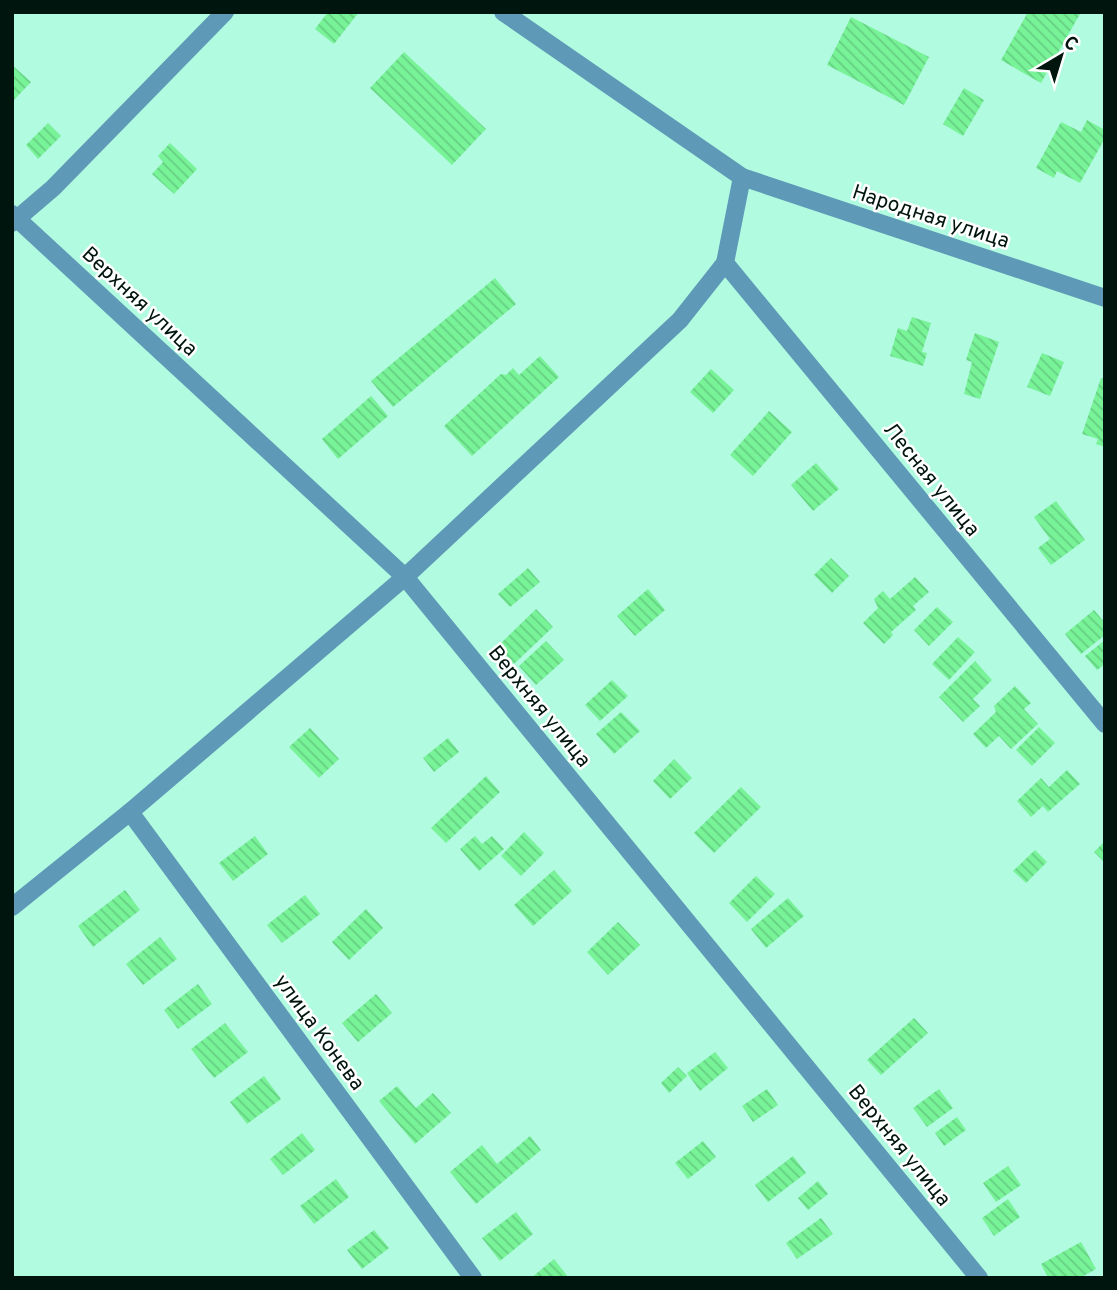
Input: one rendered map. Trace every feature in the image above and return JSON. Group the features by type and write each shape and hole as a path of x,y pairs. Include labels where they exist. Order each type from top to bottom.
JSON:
{"street":[{"path":"14,218 53,188 226,12"},
{"path":"12,907 130,813 405,577 680,320 725,263 742,177 503,12"},
{"name":"Народная улица","path":"742,177 1105,298"},
{"name":"Верхняя улица","path":"14,218 405,577 979,1278"},
{"name":"Лесная улица","path":"725,263 1105,724"},
{"name":"улица Конева","path":"130,813 473,1278"}],"building":[{"path":"328,12 359,12 334,44 315,29"},
{"path":"1028,12 1081,12 1041,83 1001,60"},
{"path":"851,17 929,57 904,105 827,65"},
{"path":"404,52 486,129 452,165 370,88"},
{"path":"12,65 31,82 12,102"},
{"path":"964,88 984,100 963,136 943,124"},
{"path":"1087,120 1105,130 1105,138 1080,183 1057,171 1054,178 1036,168 1061,122 1081,132"},
{"path":"48,123 61,136 38,159 26,145"},
{"path":"170,143 197,169 174,194 152,174 163,162 158,156"},
{"path":"495,278 516,304 393,407 371,381"},
{"path":"912,317 931,323 922,352 927,353 923,366 890,356 898,328 907,331"},
{"path":"975,333 999,342 980,399 964,394 972,362 966,360"},
{"path":"1042,353 1064,362 1050,396 1027,387"},
{"path":"540,356 559,377 472,456 444,426 501,374 506,375 513,368 519,375"},
{"path":"711,369 734,390 713,413 690,392"},
{"path":"1101,378 1105,379 1105,447 1096,444 1098,439 1082,434"},
{"path":"371,396 388,416 338,459 322,439"},
{"path":"769,411 792,432 753,476 730,455"},
{"path":"816,463 839,489 813,511 791,485"},
{"path":"1056,501 1085,540 1051,565 1038,548 1050,539 1034,517"},
{"path":"831,558 849,576 832,593 814,575"},
{"path":"528,568 540,582 510,607 498,594"},
{"path":"915,577 929,592 913,606 916,610 891,632 893,635 884,644 863,623 878,608 874,599 883,591 890,599"},
{"path":"648,589 665,610 635,636 617,616"},
{"path":"937,607 953,622 929,646 914,630"},
{"path":"536,609 553,627 514,664 498,646"},
{"path":"1094,610 1105,623 1105,635 1081,654 1065,634"},
{"path":"958,637 975,652 949,680 932,664"},
{"path":"1105,640 1105,664 1097,670 1085,656"},
{"path":"546,641 564,660 536,685 519,666"},
{"path":"975,661 992,680 973,699 980,706 963,722 939,697"},
{"path":"612,680 628,696 600,721 585,705"},
{"path":"1015,686 1031,703 1024,709 1038,724 1011,749 999,736 986,748 973,734 996,712 994,706"},
{"path":"621,712 640,731 614,754 596,734"},
{"path":"1039,727 1055,743 1032,766 1016,750"},
{"path":"310,728 339,759 319,778 289,747"},
{"path":"448,738 459,752 434,772 423,758"},
{"path":"674,759 692,778 670,799 653,781"},
{"path":"1067,770 1080,784 1048,812 1043,806 1031,817 1017,801 1041,778 1049,787"},
{"path":"486,776 500,792 446,843 431,828"},
{"path":"741,787 761,807 714,853 694,833"},
{"path":"524,832 544,853 521,876 501,856"},
{"path":"255,836 268,854 233,881 219,863"},
{"path":"475,836 482,844 492,836 504,849 479,871 460,849"},
{"path":"1105,841 1105,863 1094,852"},
{"path":"1035,850 1047,862 1026,883 1013,871"},
{"path":"554,870 572,891 533,926 514,905"},
{"path":"756,876 775,894 747,922 729,903"},
{"path":"125,890 140,910 93,947 78,926"},
{"path":"305,895 320,914 282,943 267,925"},
{"path":"788,898 804,916 766,948 751,929"},
{"path":"366,909 383,928 349,960 332,942"},
{"path":"618,922 640,945 608,975 587,952"},
{"path":"160,937 177,959 143,985 126,964"},
{"path":"198,984 212,1004 178,1029 164,1010"},
{"path":"376,994 392,1013 358,1042 342,1023"},
{"path":"914,1018 928,1033 881,1075 867,1060"},
{"path":"225,1023 248,1052 214,1078 191,1049"},
{"path":"715,1052 728,1068 700,1091 687,1073"},
{"path":"678,1067 687,1076 669,1093 661,1083"},
{"path":"264,1076 281,1099 247,1124 230,1102"},
{"path":"397,1086 416,1108 433,1093 451,1113 415,1144 379,1101"},
{"path":"767,1089 778,1105 753,1122 742,1106"},
{"path":"939,1089 953,1108 927,1127 913,1108"},
{"path":"957,1117 966,1130 944,1146 935,1133"},
{"path":"302,1133 315,1150 283,1175 270,1159"},
{"path":"530,1136 541,1150 476,1204 450,1172 482,1145 497,1164"},
{"path":"703,1141 716,1157 688,1179 675,1163"},
{"path":"793,1156 806,1173 768,1202 755,1185"},
{"path":"1008,1166 1021,1185 996,1202 983,1183"},
{"path":"336,1179 349,1197 314,1224 300,1206"},
{"path":"818,1181 828,1194 808,1210 798,1198"},
{"path":"1008,1199 1020,1217 994,1236 982,1218"},
{"path":"516,1212 533,1234 500,1261 482,1238"},
{"path":"821,1218 833,1234 797,1259 786,1243"},
{"path":"374,1230 389,1248 362,1269 347,1250"},
{"path":"1081,1242 1096,1269 1080,1278 1048,1278 1041,1264"},
{"path":"554,1259 569,1278 531,1278"}]}
